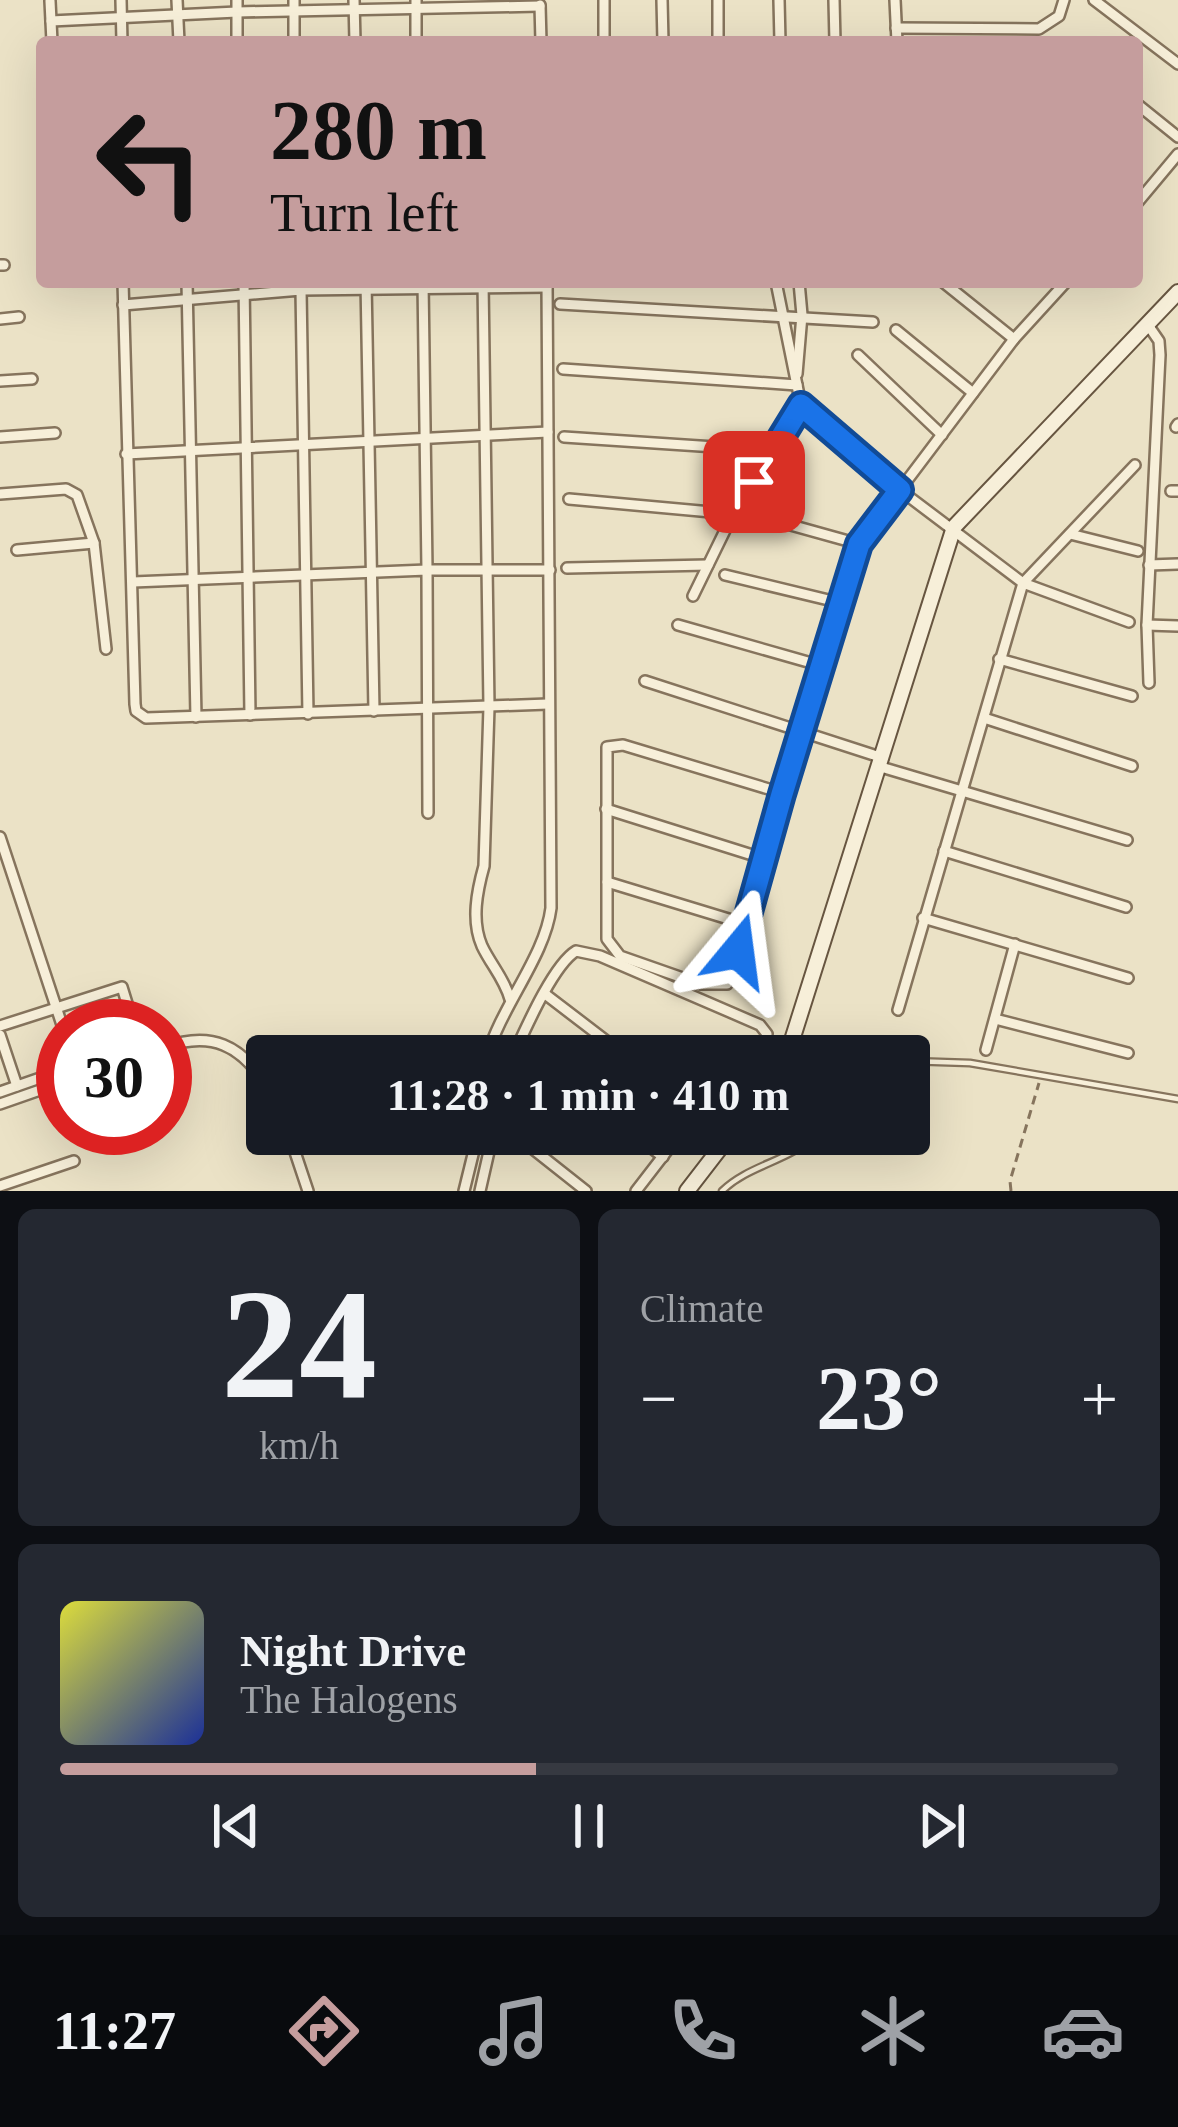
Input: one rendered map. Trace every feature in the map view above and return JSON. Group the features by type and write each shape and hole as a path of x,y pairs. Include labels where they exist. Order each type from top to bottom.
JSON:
{"main road":[{"path":"795,1035 954,527 1178,292"},
{"path":"687,1191 715,1155"}],"street":[{"path":"121,0 122,36"},
{"path":"177,0 179,36"},
{"path":"604,0 604,36"},
{"path":"662,0 662,36"},
{"path":"718,0 718,36"},
{"path":"779,0 780,36"},
{"path":"834,0 836,36"},
{"path":"895,0 897,36"},
{"path":"896,28 1039,29 1058,16 1064,0"},
{"path":"1094,0 1141,36"},
{"path":"50,1 51,36"},
{"path":"416,3 416,36"},
{"path":"50,21 178,15 237,6 540,3 541,36"},
{"path":"354,5 355,36"},
{"path":"1143,37 1178,64"},
{"path":"1143,109 1178,137"},
{"path":"1143,192 1178,154"},
{"path":"123,288 136,711 146,718 548,704"},
{"path":"187,288 196,717"},
{"path":"123,305 238,288"},
{"path":"244,288 250,715"},
{"path":"301,288 308,714"},
{"path":"366,288 374,711"},
{"path":"423,288 428,813"},
{"path":"483,288 489,707 484,866 477,921 484,950 510,1000"},
{"path":"496,1035 548,930 552,864 547,288"},
{"path":"777,288 801,405 900,490 1023,583 1129,622"},
{"path":"796,385 800,288"},
{"path":"950,288 1014,339"},
{"path":"1048,288 1055,294"},
{"path":"782,794 610,745 606,750 606,808 610,949 700,984 727,983 859,544 1014,339 1060,288"},
{"path":"560,304 873,322"},
{"path":"0,319 19,317"},
{"path":"1148,326 1159,341 1160,355 1149,565 1149,683"},
{"path":"896,330 973,393"},
{"path":"858,355 942,435"},
{"path":"563,369 796,385"},
{"path":"0,381 32,379"},
{"path":"694,596 733,514 801,405"},
{"path":"126,454 548,432"},
{"path":"0,437 56,433"},
{"path":"564,437 775,451"},
{"path":"898,1010 1023,583 1136,465"},
{"path":"0,494 73,491 94,543 106,649"},
{"path":"569,499 733,514"},
{"path":"762,517 859,544"},
{"path":"1070,534 1138,551"},
{"path":"17,550 94,543"},
{"path":"1149,565 1178,564"},
{"path":"566,568 708,565"},
{"path":"134,582 550,570"},
{"path":"725,575 842,603"},
{"path":"678,625 822,665"},
{"path":"1147,626 1178,626"},
{"path":"999,659 1132,696"},
{"path":"645,681 962,792 1127,840"},
{"path":"983,718 1132,766"},
{"path":"606,808 765,860"},
{"path":"0,837 52,999"},
{"path":"944,851 1126,908"},
{"path":"607,882 745,924"},
{"path":"923,918 1129,978"},
{"path":"986,1050 1015,944"},
{"path":"523,1035 571,952 600,956 760,1024 767,1035"},
{"path":"88,999 122,987 126,999"},
{"path":"545,994 599,1035"},
{"path":"16,1086 0,1030 36,1017"},
{"path":"995,1019 1129,1053"},
{"path":"192,1042 233,1047 246,1059"},
{"path":"0,1092 36,1079"},
{"path":"0,1104 36,1091"},
{"path":"297,1155 308,1191"},
{"path":"464,1191 473,1155"},
{"path":"480,1191 488,1155"},
{"path":"541,1155 586,1191"},
{"path":"636,1191 663,1156"},
{"path":"0,1186 74,1161"}],"lane":[{"path":"930,1060 1178,1099"},
{"path":"722,1191 740,1176 793,1155"}],"path":[{"path":"1012,1191 1010,1181 1042,1076"}],"route":[{"path":"738,951 859,544 900,490 801,405 754,482"}]}
